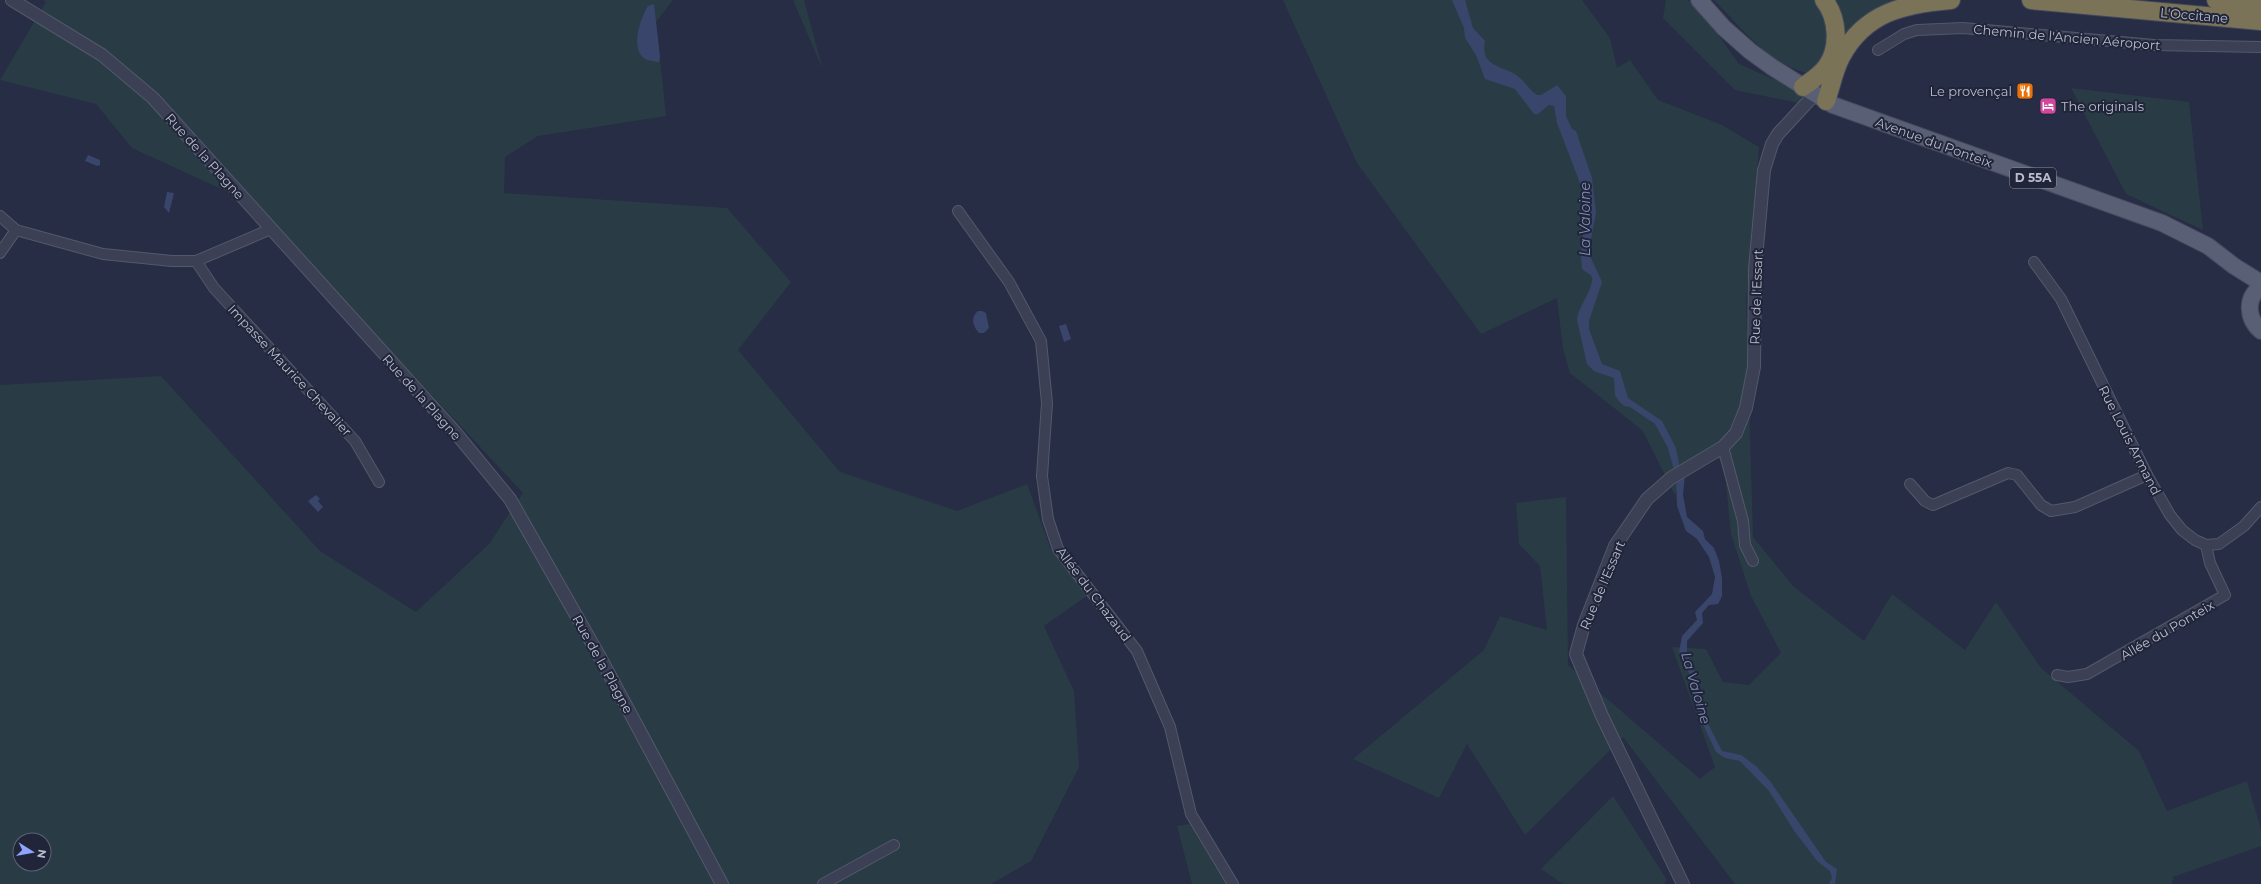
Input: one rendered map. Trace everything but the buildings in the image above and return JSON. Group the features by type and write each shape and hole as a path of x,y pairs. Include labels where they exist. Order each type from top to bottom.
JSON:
{"highway":[{"path":"1815,94 1835,45 1834,22 1824,0"},
{"path":"1815,94 1860,31 1875,20 1897,8 1915,3 1950,0"},
{"name":"L'Occitane","path":"2031,0 2261,21"},
{"name":"L'Occitane","path":"2216,0 2261,4"}],"main road":[{"name":"Avenue du Ponteix","path":"1699,0 1724,28 1750,51 1815,94 1932,142 2162,223 2208,246 2234,266 2261,283"},
{"name":"Avenue du Ponteix","path":"2234,266 2251,300"},
{"path":"2261,287 2251,300 2250,317 2254,325 2261,331"}],"street":[{"name":"Rue de la Plagne","path":"12,0 102,55 153,98 455,432 510,499 601,659 722,884"},
{"name":"Chemin de l'Ancien Aéroport","path":"1878,50 1904,34 1917,30 1963,28 2046,37 2154,45 2261,46"},
{"name":"Rue de l'Essart","path":"1683,884 1602,716 1576,654 1584,625 1615,546 1647,499 1671,478 1723,447 1736,433 1746,408 1754,367 1755,268 1764,170 1772,144 1815,94"},
{"name":"Allée du Chazaud","path":"958,211 1009,282 1041,341 1047,403 1042,476 1048,519 1058,548 1137,651 1170,727 1191,814 1233,884"},
{"path":"0,216 16,230 103,254 172,261 196,261 270,229"},
{"path":"0,253 16,230"},
{"name":"Impasse Maurice Chevalier","path":"196,261 214,288 355,441 379,482"},
{"name":"Rue Louis Armand","path":"2034,262 2060,299 2147,475 2170,515 2182,530 2195,540 2206,545"},
{"path":"1723,447 1743,521 1745,545 1753,561"},
{"path":"1910,484 1925,501 1933,505 2008,473 2017,475 2041,506 2051,511 2064,511 2147,475"},
{"path":"2206,545 2219,544 2244,526 2261,507"},
{"name":"Allée du Ponteix","path":"2057,675 2068,677 2087,674 2225,596 2210,563 2206,545"},
{"path":"823,884 894,845"}],"shaded area":[{"path":"43,0 673,0 656,22 666,116 538,136 505,157 504,193 727,208 791,282 738,350 840,472 957,511 1027,484 1051,550 1088,595 1044,626 1074,691 1079,767 1031,861 991,884 0,884 0,385 161,376 320,551 416,612 489,544 523,493 254,204 132,148 96,104 0,80 46,2"},
{"path":"793,0 804,0 823,70"},
{"path":"1283,0 1582,0 1610,38 1617,68 1630,60 1658,100 1722,125 1759,147 1746,302 1753,537 1794,587 1864,641 1892,594 1965,650 1996,602 2041,668 2139,751 2167,811 2247,781 2261,830 2261,846 2173,877 2172,884 1735,884 1623,737 1525,835 1467,744 1439,798 1353,759 1484,650 1500,616 1547,630 1540,566 1519,544 1516,503 1566,497 1568,665 1700,779 1715,767 1672,647 1706,649 1723,682 1749,685 1781,653 1751,596 1731,534 1724,463 1707,451 1690,461 1675,495 1643,431 1570,373 1563,349 1557,298 1481,334 1357,163"},
{"path":"1666,0 1688,0 1709,22 1739,64 1803,92 1799,103 1735,90 1663,18"},
{"path":"1714,0 1816,0 1825,9 1828,57 1807,73 1793,69 1768,54 1756,44"},
{"path":"1832,0 1914,0 1840,50"},
{"path":"2071,88 2189,102 2203,230 2126,194"},
{"path":"1613,796 1667,880 1664,884 1563,884 1541,869"},
{"path":"1190,824 1226,884 1192,884 1177,826"}],"water":[{"name":"La Valoine","path":"1452,0 1465,0 1473,28 1485,41 1484,50 1486,57 1490,62 1514,74 1537,95 1541,95 1557,85 1566,96 1566,116 1572,129 1576,131 1592,178 1596,213 1590,244 1590,256 1602,282 1589,321 1589,329 1602,364 1620,371 1628,398 1662,421 1676,448 1680,469 1674,470 1668,448 1655,424 1630,407 1624,406 1618,400 1615,395 1614,378 1594,371 1587,364 1577,320 1580,309 1591,287 1592,281 1592,277 1582,269 1583,191 1557,123 1554,106 1549,105 1538,114 1534,114 1515,89 1485,79 1476,55 1465,38 1464,28"},
{"path":"654,4 660,57 659,62 645,59 640,53 637,40 642,17 648,6"},
{"path":"88,155 100,160 100,165 97,166 85,161"},
{"path":"167,192 174,193 169,213 164,207"},
{"path":"978,311 986,313 989,328 984,333 979,333 973,322 974,316"},
{"path":"1066,324 1071,339 1064,342 1059,326"},
{"name":"La Valoine","path":"1685,474 1683,495 1687,517 1703,531 1705,539 1714,548 1719,561 1722,578 1722,596 1718,604 1709,605 1702,613 1703,623 1687,641 1687,653 1696,676 1704,716 1722,751 1741,755 1756,766 1770,781 1826,862 1837,869 1835,884 1829,884 1832,878 1830,871 1818,862 1795,832 1769,791 1740,761 1725,758 1716,752 1700,718 1690,675 1679,652 1682,636 1697,620 1695,612 1712,594 1715,577 1709,557 1697,539 1686,531 1677,506 1676,479"},
{"path":"316,495 320,499 318,501 323,507 318,512 308,501"}],"place":[{"name":"Le provençal","path":"2025,91"},
{"name":"The originals","path":"2048,106"}]}
